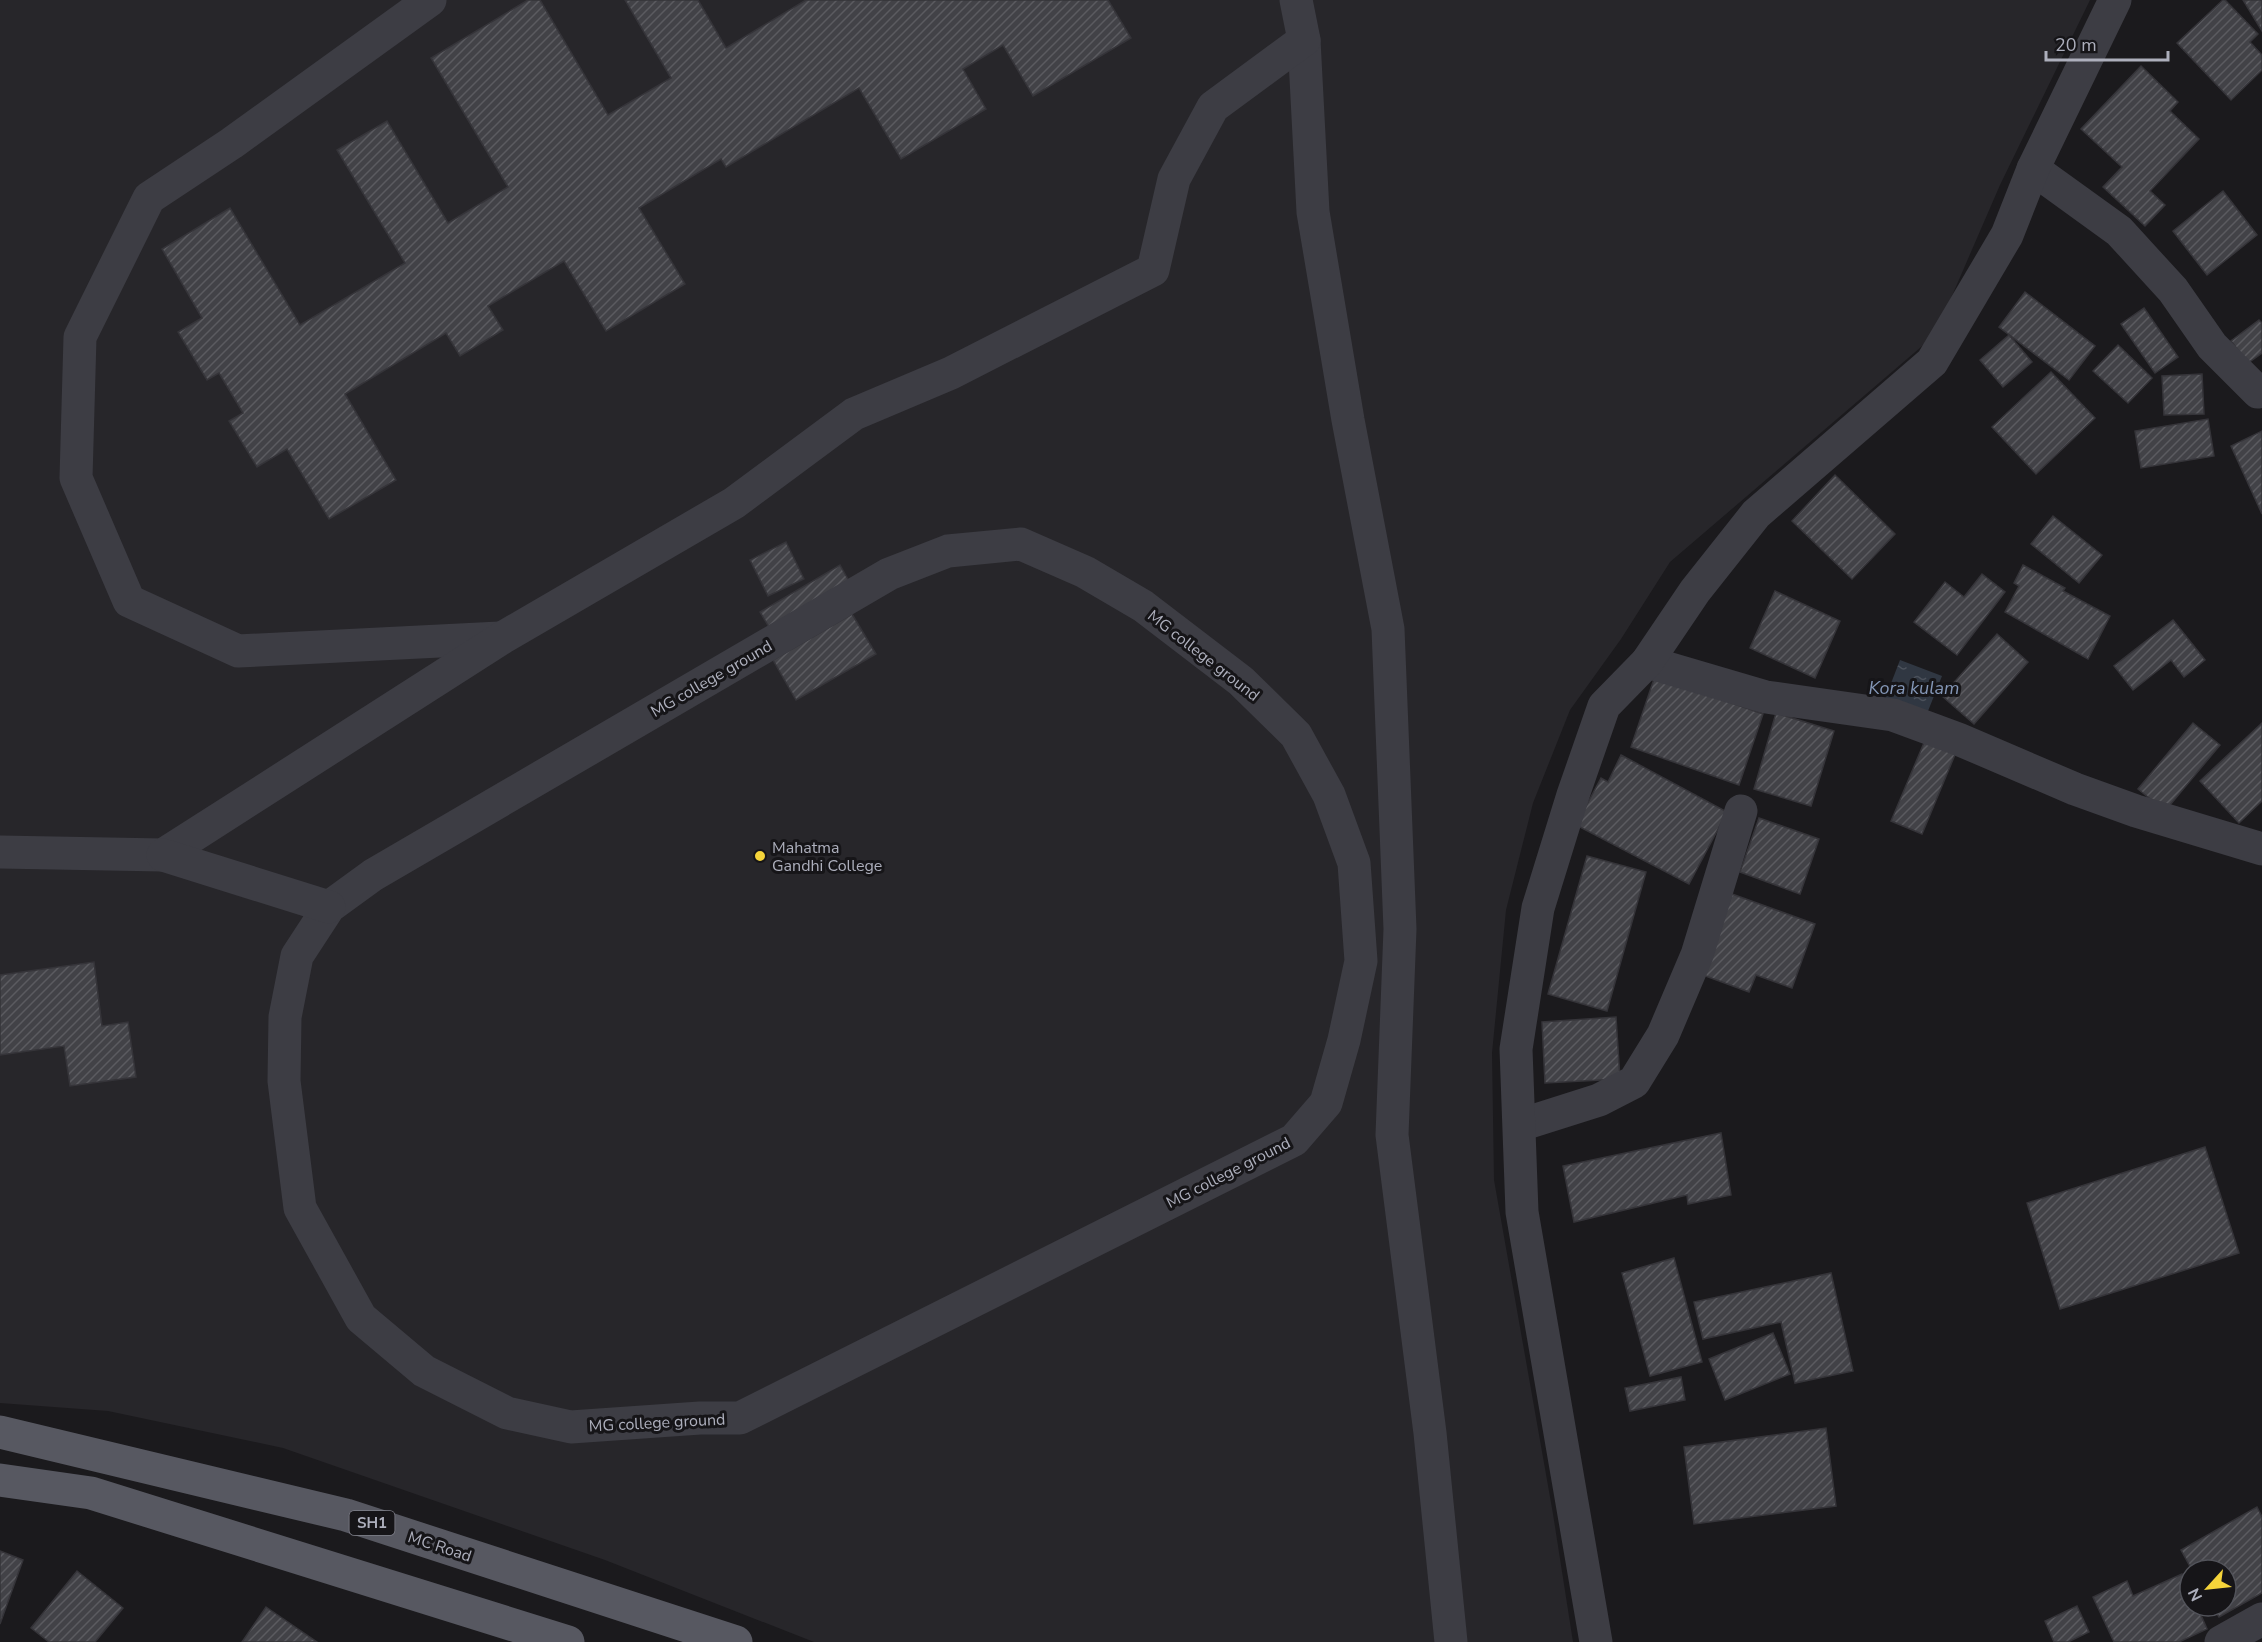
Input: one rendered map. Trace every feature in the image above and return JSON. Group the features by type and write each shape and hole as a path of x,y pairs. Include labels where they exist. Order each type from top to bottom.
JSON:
{"main road":[{"name":"MC Road","path":"0,1432 346,1515 736,1642"},
{"path":"0,1480 91,1493 568,1642"}],"street":[{"path":"430,0 232,143 149,198 80,337 76,478 129,601 238,651 502,638"},
{"path":"1296,0 1304,40 1313,212 1348,420 1388,629 1400,928 1392,1135 1430,1433 1451,1642"},
{"path":"1596,1642 1522,1212 1516,1049 1538,908 1573,795 1604,706 1647,662 1695,591 1756,514 1932,362 2007,235 2033,169 2115,0"},
{"path":"163,855 502,638 734,503 854,414 951,373 1153,270 1174,179 1213,107 1304,40"},
{"path":"2033,169 2119,231 2173,290 2212,346 2258,392 2262,391"},
{"name":"MG college ground","path":"1022,544 1085,572 1143,606 1241,681 1296,735 1329,795 1354,863 1360,961 1344,1040 1326,1103 1294,1140 740,1418 700,1418 571,1427 507,1413 424,1371 361,1318 300,1208 284,1082 285,1017 297,957 329,907 373,875 889,574 948,551 1022,544"},
{"path":"1647,662 1766,697 1893,715 1958,739 2075,789 2136,811 2262,849"},
{"path":"1520,1125 1599,1100 1634,1082 1663,1035 1697,955 1741,811"},
{"path":"0,852 163,855 329,907"},
{"path":"2221,1642 2262,1619"}],"shaded area":[{"name":"Mahatma Gandhi College","path":"0,0 2090,0 2000,185 1935,335 1670,562 1621,639 1570,710 1533,803 1506,910 1492,1053 1494,1180 1553,1514 1573,1642 814,1642 605,1560 283,1448 108,1411 0,1403"}],"water":[{"name":"Kora kulam","path":"1900,660 1942,676 1926,716 1885,699"}],"building":[{"path":"528,0 540,0 608,115 671,78 625,0 698,0 726,48 806,0 1108,0 1131,38 1033,96 1003,45 963,69 986,109 901,159 859,88 726,167 721,159 639,208 685,284 606,331 564,261 488,306 503,330 460,356 446,333 345,394 396,480 329,519 287,449 257,467 229,421 243,413 219,373 207,380 178,332 202,318 162,249 230,208 300,325 405,263 337,150 387,121 448,223 508,187 431,58"},
{"path":"2223,0 2258,34 2250,42 2262,55 2262,70 2231,100 2177,43"},
{"path":"2243,0 2262,0 2262,31"},
{"path":"2141,66 2178,102 2170,111 2199,139 2150,191 2165,205 2145,226 2103,187 2122,167 2081,129"},
{"path":"2223,191 2257,235 2207,275 2173,231"},
{"path":"2025,292 2095,346 2069,380 1999,327"},
{"path":"2144,308 2178,357 2155,373 2121,324"},
{"path":"2259,320 2262,323 2262,353 2248,363 2231,341"},
{"path":"2009,335 2032,362 2003,387 1980,360"},
{"path":"2118,345 2152,378 2128,403 2093,371"},
{"path":"2051,372 2095,418 2036,474 1992,427"},
{"path":"2202,374 2204,414 2164,415 2162,376"},
{"path":"2208,419 2214,456 2141,468 2135,431"},
{"path":"2262,431 2262,514 2231,446"},
{"path":"1835,475 1895,534 1852,579 1792,521"},
{"path":"2053,516 2102,555 2079,583 2031,544"},
{"path":"786,542 804,579 768,596 750,560"},
{"path":"840,565 863,606 783,651 760,612"},
{"path":"2023,565 2065,588 2063,591 2110,616 2088,659 2005,612 2019,586 2014,583"},
{"path":"1982,574 2005,592 1957,655 1914,622 1945,582 1964,597"},
{"path":"1775,591 1840,621 1815,678 1750,648"},
{"path":"852,614 876,654 796,700 773,660"},
{"path":"2173,620 2205,660 2184,677 2171,660 2133,690 2114,666"},
{"path":"1997,634 2028,662 1974,724 1942,696"},
{"path":"1655,676 1763,714 1739,785 1631,747"},
{"path":"1776,713 1834,731 1811,806 1754,789"},
{"path":"2193,723 2220,745 2165,811 2138,789"},
{"path":"2262,723 2262,801 2239,823 2200,781"},
{"path":"1929,731 1959,745 1922,834 1891,821"},
{"path":"1621,755 1727,812 1689,884 1576,825 1601,778 1608,782"},
{"path":"1759,818 1819,839 1800,894 1740,872"},
{"path":"1587,856 1646,872 1607,1011 1548,994"},
{"path":"1732,894 1815,924 1792,988 1756,975 1749,992 1703,975"},
{"path":"94,962 102,1026 128,1022 136,1077 70,1086 64,1046 0,1055 0,975"},
{"path":"1616,1017 1620,1079 1545,1083 1542,1022"},
{"path":"1721,1133 1731,1195 1688,1204 1687,1195 1574,1222 1563,1166"},
{"path":"2205,1147 2239,1253 2060,1309 2027,1203"},
{"path":"1674,1258 1702,1362 1650,1376 1622,1273"},
{"path":"1831,1273 1853,1371 1795,1383 1781,1322 1703,1339 1694,1302"},
{"path":"1773,1333 1790,1374 1725,1400 1709,1359"},
{"path":"1681,1377 1685,1400 1630,1411 1625,1388"},
{"path":"1826,1428 1836,1506 1694,1524 1684,1447"},
{"path":"2257,1507 2262,1517 2262,1593 2238,1606 2238,1558 2185,1558 2181,1550"},
{"path":"0,1551 23,1560 0,1624"},
{"path":"77,1571 123,1608 95,1642 49,1642 31,1628"},
{"path":"2178,1576 2178,1618 2202,1618 2207,1629 2179,1642 2114,1642 2093,1597 2127,1581 2133,1596"},
{"path":"2077,1606 2089,1632 2068,1642 2054,1642 2045,1621"},
{"path":"266,1607 317,1642 242,1642"}],"place":[{"name":"Mahatma Gandhi College","path":"760,856"}]}
